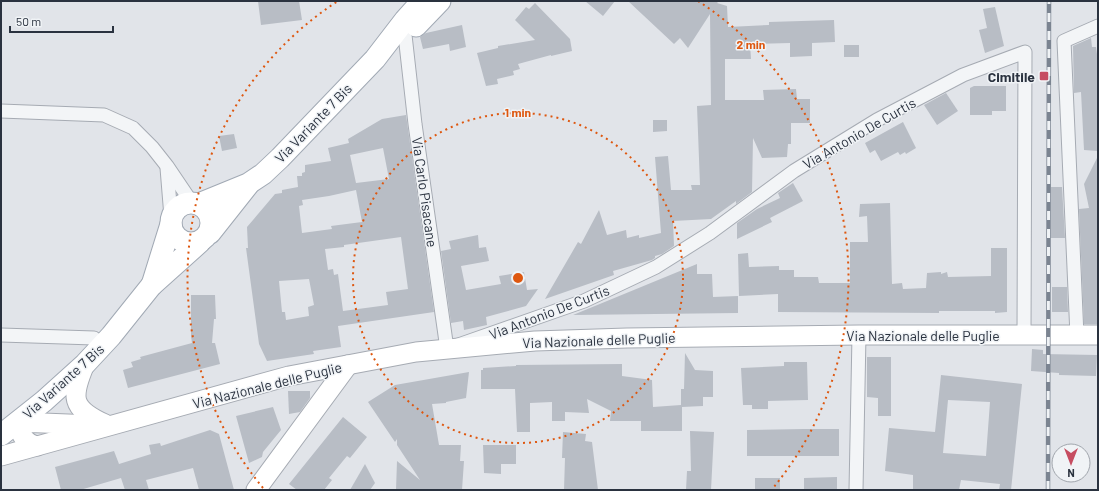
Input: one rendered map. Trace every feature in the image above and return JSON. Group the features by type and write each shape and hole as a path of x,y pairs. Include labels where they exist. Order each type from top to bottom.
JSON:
{"main road":[{"name":"Via Variante 7 Bis","path":"196,204 248,184 280,158 375,59 405,19 422,1"},
{"name":"Via Variante 7 Bis","path":"405,19 415,27 440,1"},
{"name":"Via Variante 7 Bis","path":"1,435 44,401 85,364 111,336 151,286 205,238 248,184"},
{"path":"186,204 196,204 205,208 209,213 212,220 212,227 205,238 193,244 180,241 172,231 171,221 174,212 179,207 186,204"},
{"name":"Via Variante 7 Bis","path":"151,286 171,221"},
{"name":"Via Nazionale delle Puglie","path":"1,456 289,376 416,352 543,340 859,335 1098,335"},
{"path":"85,364 78,381 76,393 78,405 86,414 110,426"},
{"path":"256,490 348,365"},
{"name":"Via Nazionale delle Puglie","path":"18,422 110,426"},
{"path":"18,422 23,438 30,445 37,446"}],"street":[{"name":"Via Carlo Pisacane","path":"405,19 414,124 447,349"},
{"path":"1077,336 1064,41 1098,26"},
{"name":"Via Antonio De Curtis","path":"447,349 584,301 656,267 710,233 794,171 877,120 963,75 1025,52 1024,335"},
{"path":"1,110 104,115 133,128 152,147 196,204"},
{"path":"167,166 171,221"},
{"path":"1,335 94,338"},
{"path":"856,490 859,335"}],"building":[{"path":"258,1 299,1 302,20 261,25"},
{"path":"585,1 615,1 603,16"},
{"path":"628,1 719,1 717,3 727,6 728,27 769,25 769,22 834,20 835,42 812,43 812,56 790,57 790,43 750,44 751,59 725,59 725,100 764,100 763,90 796,89 797,99 810,99 810,123 791,123 791,144 788,144 787,157 762,158 753,138 752,192 736,204 736,201 711,219 673,221 674,246 662,254 655,256 652,260 613,271 614,275 545,299 578,242 581,244 599,210 607,235 626,230 627,238 639,235 639,238 661,233 655,157 668,156 671,190 692,190 691,185 700,185 697,106 711,105 710,14 688,48 680,38 674,44"},
{"path":"535,3 570,39 572,51 518,64 520,69 513,71 514,75 497,79 498,84 486,86 477,53 498,48 498,46 535,40 515,20 526,7 529,9"},
{"path":"995,7 1004,46 985,53 979,30 987,28 983,9"},
{"path":"462,25 466,47 450,51 449,44 423,49 420,37 426,33"},
{"path":"1091,38 1092,47 1096,47 1098,54 1098,151 1084,150 1081,92 1074,93 1073,46"},
{"path":"844,45 859,45 859,57 844,57"},
{"path":"974,86 1006,86 1006,111 992,111 992,115 970,115 970,88"},
{"path":"946,93 958,111 937,125 924,105"},
{"path":"406,115 434,312 338,326 341,347 313,351 314,354 267,361 259,344 246,248 248,248 247,227 275,194 282,193 282,190 298,187 297,176 302,176 302,173 305,172 305,165 331,161 328,148 349,143 348,139 382,119","holes":["383,148 389,179 356,183 350,155","356,190 362,222 331,226 332,229 302,233 299,206 303,205 302,200","401,237 408,289 386,292 388,305 343,311 338,274 334,275 333,269 328,270 325,249 344,247 344,245","309,279 314,305 308,307 309,316 286,320 285,312 282,312 279,281"]},
{"path":"653,120 667,120 667,131 653,132"},
{"path":"903,122 916,148 906,154 905,152 900,155 898,152 881,161 875,150 870,153 865,143"},
{"path":"234,134 237,148 222,151 219,136"},
{"path":"1098,156 1098,324 1084,324 1079,209 1089,208 1084,184"},
{"path":"793,183 803,201 770,218 772,222 737,239 737,223 757,209 780,198 778,193"},
{"path":"1051,187 1062,187 1065,238 1051,238"},
{"path":"890,203 892,284 902,283 903,289 926,288 927,273 941,272 941,274 947,272 948,277 991,276 991,248 1007,248 1007,312 778,312 778,294 739,296 738,254 748,253 749,267 779,266 779,270 794,270 794,277 818,277 819,283 850,283 850,242 868,242 867,216 859,217 860,204"},
{"path":"478,235 479,248 486,247 489,261 461,266 466,290 501,284 499,276 524,272 527,290 538,289 526,306 486,317 487,325 464,330 463,321 451,323 441,251 451,249 449,241"},
{"path":"697,264 697,274 712,274 713,297 738,296 738,313 573,315"},
{"path":"1052,287 1067,287 1068,312 1052,312"},
{"path":"191,295 215,295 216,319 214,319 212,343 215,343 220,364 128,388 123,370 133,367 131,362 141,359 140,357 192,343"},
{"path":"1032,349 1043,350 1043,354 1097,355 1096,376 1059,375 1059,373 1031,371"},
{"path":"685,353 695,370 713,371 713,397 703,397 703,406 682,407 682,431 641,431 641,421 610,421 611,411 587,399 589,413 565,412 565,421 552,421 552,402 530,403 530,432 517,432 515,389 481,389 481,370 483,370 483,368 516,365 622,364 622,376 652,380 653,407 681,405 681,389 684,389"},
{"path":"867,357 891,357 891,416 878,416 878,398 867,397"},
{"path":"784,362 807,362 808,400 768,401 768,409 752,409 752,405 743,405 741,368 784,366"},
{"path":"469,372 466,398 446,403 432,404 439,445 461,445 460,461 464,461 462,490 396,490 397,461 420,480 397,445 397,439 395,442 368,402 395,385"},
{"path":"941,375 1022,384 1011,490 999,490 1000,484 961,480 959,490 913,490 913,475 885,471 889,428 935,432","holes":["948,400 990,402 986,456 943,453"]},
{"path":"288,391 310,391 310,398 300,412 289,414"},
{"path":"273,407 281,430 263,452 262,457 249,463 236,416"},
{"path":"343,417 367,437 350,458 347,456 329,478 332,480 324,490 297,490 289,484"},
{"path":"839,429 839,456 747,456 747,430"},
{"path":"210,430 219,434 234,490 199,490 193,468 146,480 149,490 125,490 121,478 80,490 61,490 55,467 114,451 119,464 151,454 149,445 160,443 161,446"},
{"path":"690,431 714,432 711,490 686,490 687,471 691,471"},
{"path":"563,432 586,434 585,441 592,442 598,490 564,490 565,458 562,458"},
{"path":"483,445 516,445 516,464 501,464 501,474 484,473"},
{"path":"365,464 375,483 370,490 350,490"},
{"path":"837,477 837,490 804,490 804,478"},
{"path":"755,478 780,478 780,490 755,490"}],"railway":[{"path":"1048,490 1049,1"}],"place":[{"name":"Cimitile","path":"1044,76"}]}
